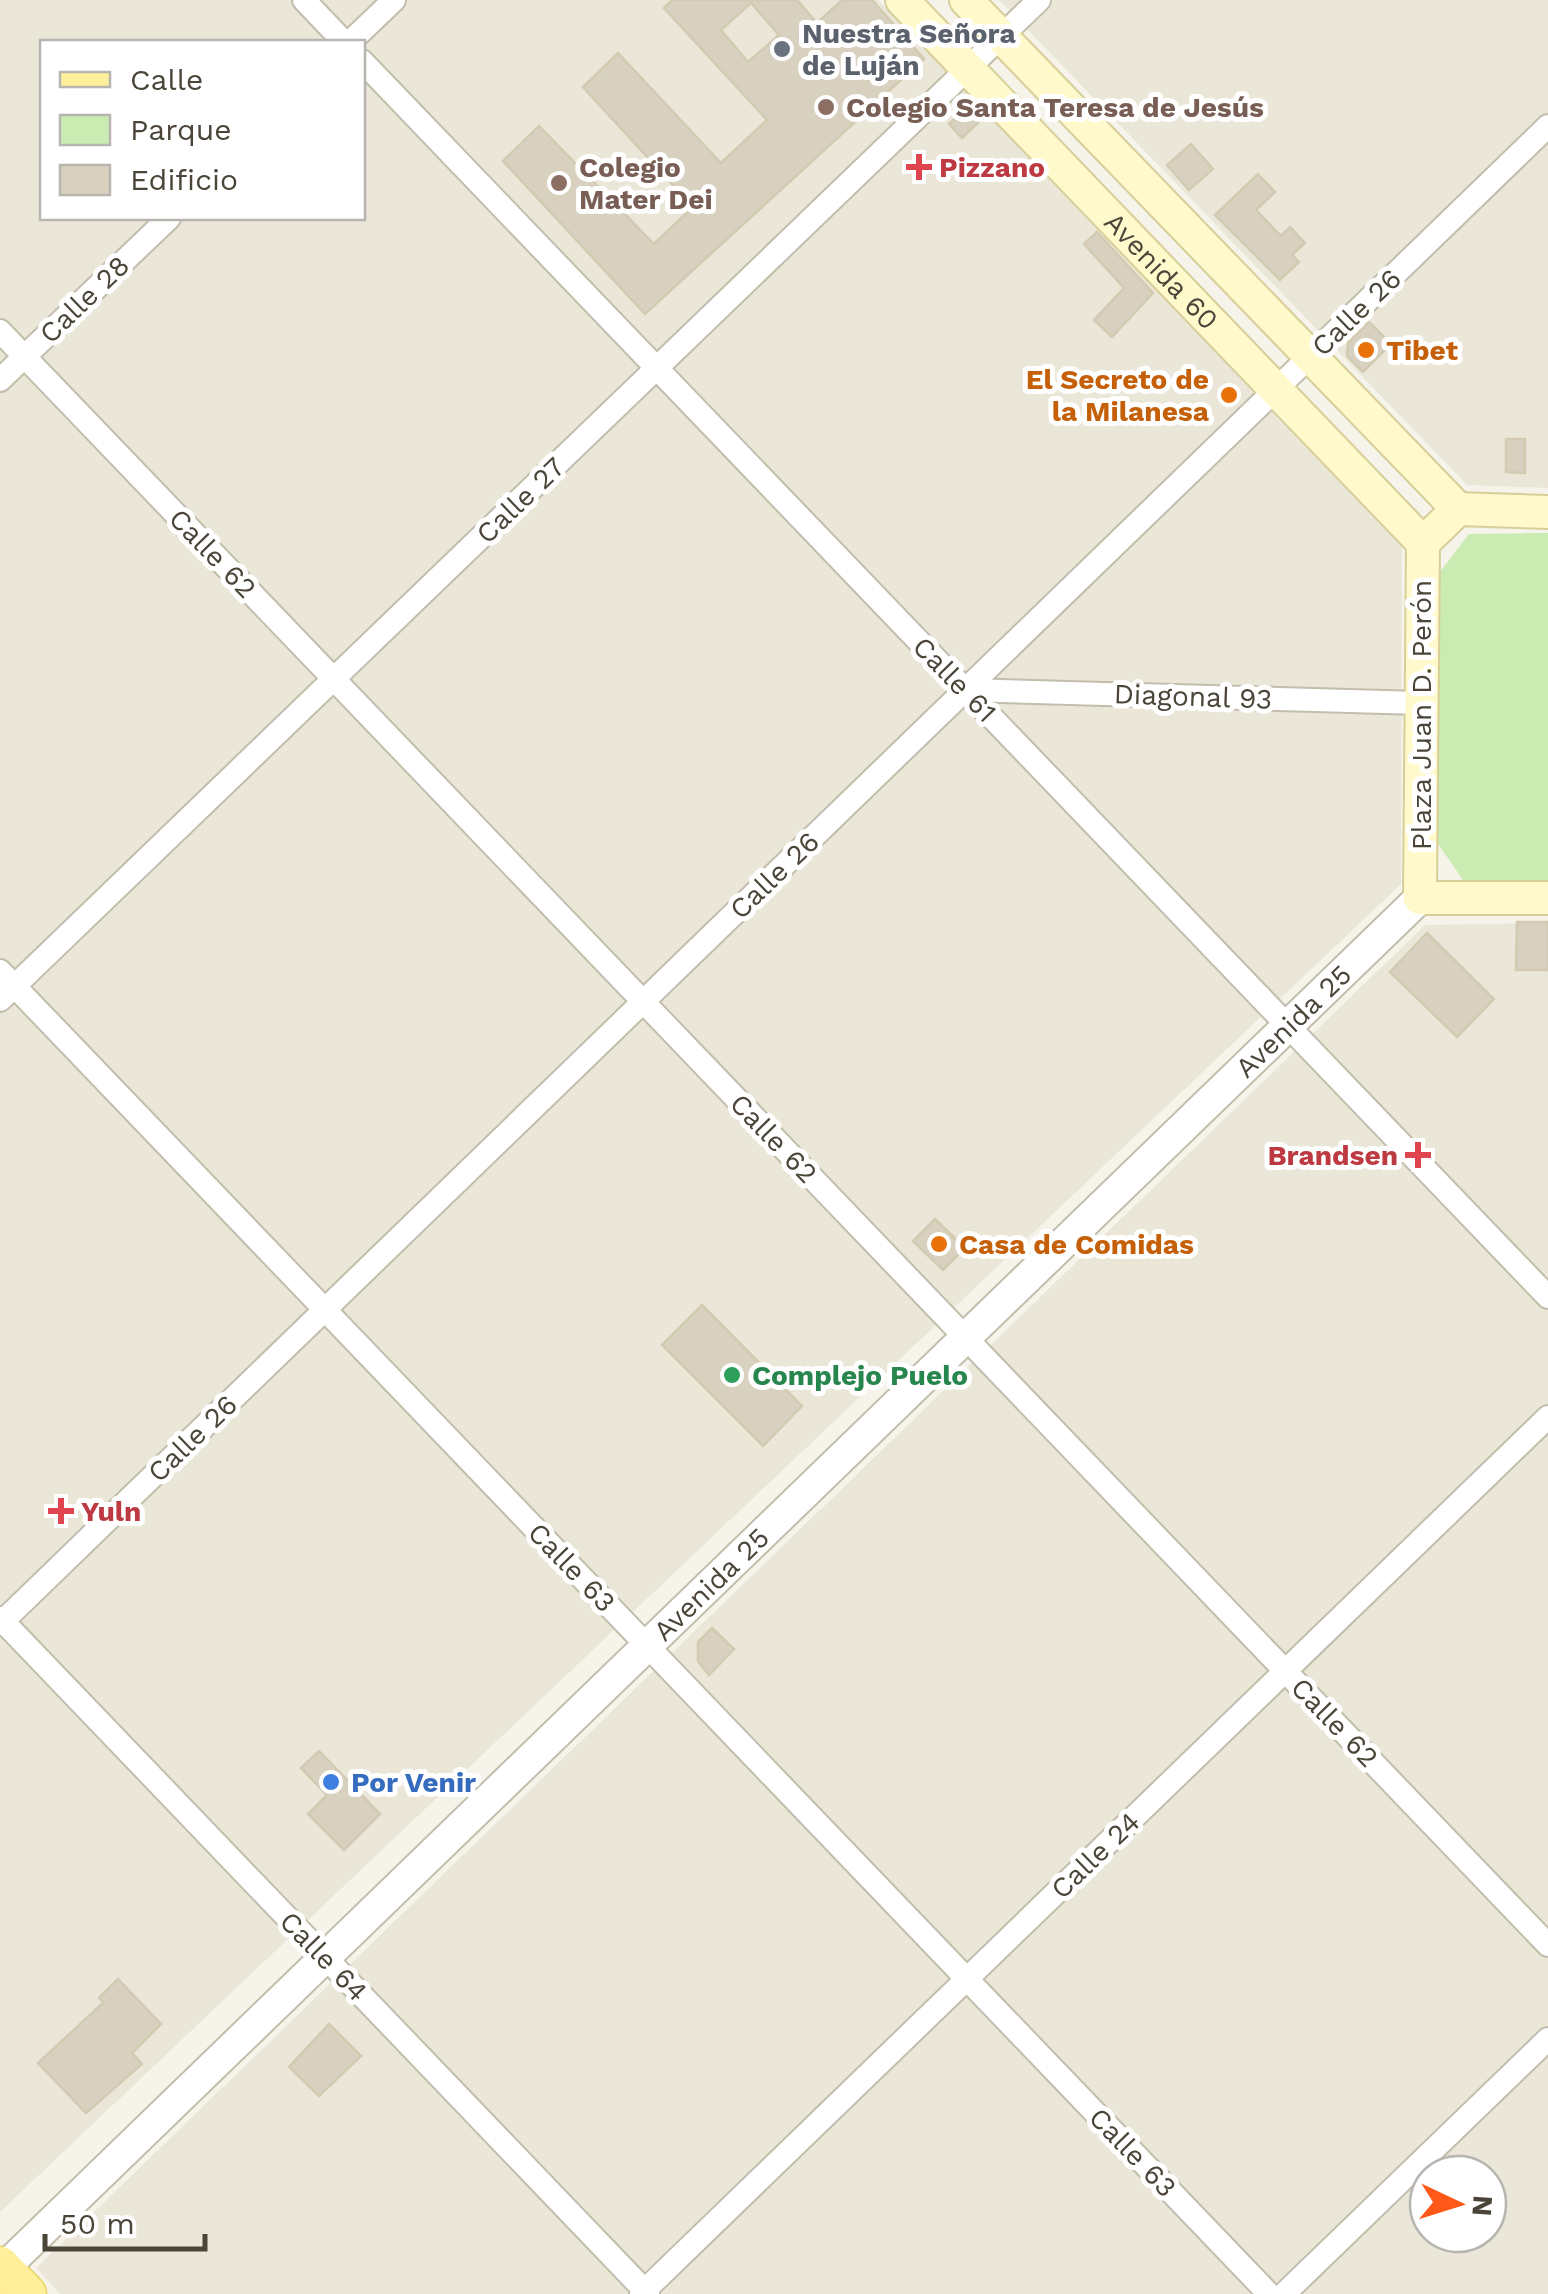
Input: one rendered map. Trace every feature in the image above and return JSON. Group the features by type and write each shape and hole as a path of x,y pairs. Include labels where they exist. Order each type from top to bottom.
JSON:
{"main road":[{"name":"Avenida 60","path":"902,0 1423,543"},
{"name":"Avenida 60","path":"966,0 1458,509"},
{"path":"1458,509 1548,512"},
{"name":"Plaza Juan D. Perón","path":"1420,898 1423,543 1458,509"},
{"path":"1420,898 1548,898"}],"street":[{"path":"304,0 345,40"},
{"path":"349,40 394,0"},
{"name":"Calle 27","path":"5,985 334,679 1039,0"},
{"name":"Calle 61","path":"365,65 1548,1297"},
{"name":"Calle 26","path":"1,1621 1548,126"},
{"name":"Calle 28","path":"0,380 167,220"},
{"name":"Calle 62","path":"0,330 1548,1945"},
{"name":"Diagonal 93","path":"966,690 1420,703"},
{"name":"Avenida 25","path":"10,2277 325,1957 1420,898"},
{"name":"Calle 63","path":"5,985 325,1310 1269,2294"},
{"name":"Calle 24","path":"645,2293 1548,1417"},
{"name":"Calle 64","path":"1,1621 645,2293"},
{"path":"1284,2294 1548,2039"}],"shaded area":[{"path":"0,0 878,0 1402,543 1401,884 0,2212"},
{"path":"999,0 1548,0 1548,488 1467,485"},
{"path":"1548,923 1548,2294 60,2294 36,2268 1425,925"}],"green space":[{"path":"1548,533 1548,885 1467,886 1436,841 1436,577 1469,534"}],"building":[{"path":"672,0 797,0 817,23 842,0 872,0 924,59 645,314 503,161 539,126 654,244 693,207 583,87 618,53 721,163 767,120 664,8","holes":["751,3 779,35 748,62 721,30"]},
{"path":"970,104 983,118 962,138 949,124"},
{"path":"1191,144 1213,169 1189,190 1167,165"},
{"path":"1258,174 1275,192 1256,210 1281,236 1290,227 1305,243 1292,255 1299,262 1280,280 1215,215"},
{"path":"1097,232 1153,293 1112,337 1094,320 1124,288 1084,244"},
{"name":"Tibet","path":"1369,322 1391,344 1363,372 1347,356 1348,343"},
{"path":"1506,439 1525,439 1525,473 1506,472"},
{"path":"1517,922 1548,922 1548,970 1516,970"},
{"path":"1427,933 1494,999 1457,1037 1390,972"},
{"name":"Casa de Comidas","path":"935,1219 965,1248 943,1270 913,1241"},
{"name":"Complejo Puelo","path":"702,1305 802,1406 763,1446 662,1345"},
{"path":"712,1628 734,1649 709,1675 698,1661 698,1642"},
{"name":"Por Venir","path":"319,1751 380,1814 344,1850 308,1814 327,1795 301,1768"},
{"path":"118,1979 161,2024 132,2053 142,2064 86,2113 38,2063 104,2002 99,1998"},
{"path":"329,2024 361,2056 319,2096 289,2067"}],"place":[{"name":"Nuestra Señora de Luján","path":"782,49"},
{"name":"Colegio Santa Teresa de Jesús","path":"826,107"},
{"name":"Pizzano","path":"919,167"},
{"name":"Colegio Mater Dei","path":"559,183"},
{"name":"Tibet","path":"1366,350"},
{"name":"El Secreto de la Milanesa","path":"1229,395"},
{"name":"Brandsen","path":"1418,1155"},
{"name":"Casa de Comidas","path":"939,1244"},
{"name":"Complejo Puelo","path":"732,1375"},
{"name":"Yuln","path":"61,1511"},
{"name":"Por Venir","path":"331,1782"}]}
